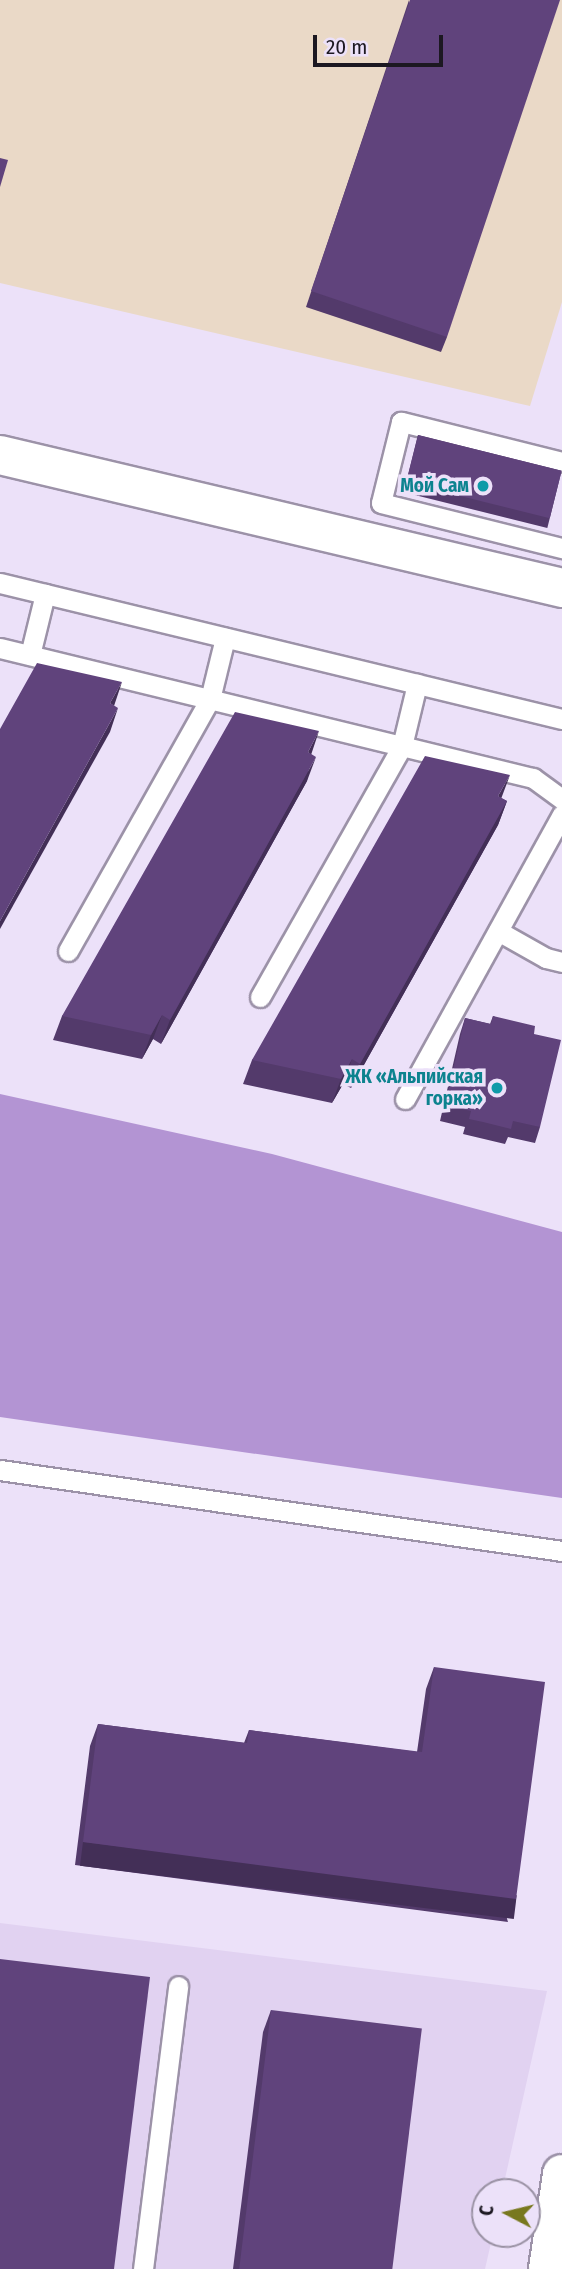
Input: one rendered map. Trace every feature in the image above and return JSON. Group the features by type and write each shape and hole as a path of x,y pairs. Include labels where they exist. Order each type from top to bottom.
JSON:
{"street":[{"path":"0,455 562,588"},
{"path":"548,2269 562,2174"}],"lane":[{"path":"562,463 401,422 381,503 562,548"},
{"path":"0,583 562,719"},
{"path":"30,655 45,594"},
{"path":"68,951 211,699 225,638"},
{"path":"2,653 30,655 533,778 562,799"},
{"path":"260,997 402,746 418,684"},
{"path":"405,1099 562,815"},
{"path":"498,931 546,958 562,961"},
{"path":"0,1470 562,1551"},
{"path":"143,2269 178,1986"}],"shaded area":[{"path":"0,0 562,0 562,302 530,406 0,283"},
{"path":"0,1094 272,1154 562,1232 562,1498 0,1417"},
{"path":"0,1923 547,1991 505,2178 471,2178 471,2248 490,2248 485,2269 0,2269"}],"building":[{"path":"410,0 560,0 447,337 311,291"},
{"path":"0,158 8,160 0,187"},
{"name":"Мой Сам","path":"418,435 562,471 550,518 406,483"},
{"path":"37,663 122,682 110,703 118,708 0,921 0,729"},
{"path":"235,712 319,731 308,752 316,757 170,1020 162,1015 151,1035 62,1016"},
{"path":"425,756 510,775 498,796 507,801 360,1064 352,1059 341,1079 252,1060"},
{"name":"ЖК «Альпийская горка»","path":"493,1016 535,1026 534,1034 561,1040 540,1127 513,1121 511,1129 469,1119 471,1111 445,1105 465,1018 491,1024"},
{"path":"434,1667 545,1682 516,1899 83,1842 98,1724 247,1743 249,1730 422,1752"},
{"path":"0,1959 150,1977 114,2269 0,2269"},
{"path":"271,2010 422,2029 392,2269 239,2269"}],"place":[{"name":"Мой Сам","path":"483,486"},
{"name":"ЖК «Альпийская горка»","path":"497,1088"}]}
